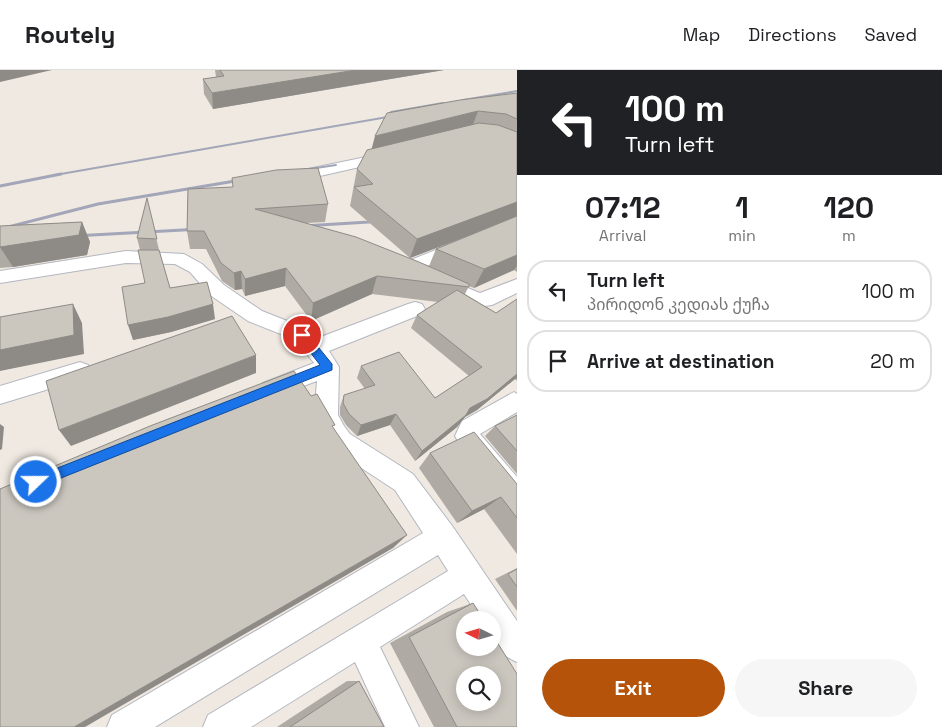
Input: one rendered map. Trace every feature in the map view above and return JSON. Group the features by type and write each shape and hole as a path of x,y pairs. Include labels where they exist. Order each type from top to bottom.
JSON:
{"street":[{"path":"272,182 404,153"},
{"path":"407,268 517,223"},
{"path":"382,256 478,300 485,300 517,285"},
{"path":"0,277 126,257 178,258 196,268 217,290 255,316 315,350"},
{"path":"255,396 315,350 414,310"},
{"path":"230,324 255,316"},
{"path":"315,350 326,417 342,442 404,482 469,574 517,647"},
{"path":"0,395 96,366"},
{"path":"514,402 470,428 467,436 517,496"},
{"path":"124,727 443,537"},
{"path":"220,727 469,574"},
{"path":"361,641 402,727"}],"building":[{"path":"220,70 356,70 212,93 203,79 224,76"},
{"path":"517,93 517,119 506,114 478,111 375,136 387,113 460,100"},
{"path":"479,123 498,125 517,132 517,202 417,239 354,187 373,184 357,169 367,150"},
{"path":"318,168 328,204 255,209 356,237 469,284 469,287 377,276 313,303 286,268 245,279 241,271 234,273 221,263 204,231 187,231 188,189 233,187 232,178 276,170"},
{"path":"147,198 157,239 137,238"},
{"path":"517,216 517,255 484,269 436,249"},
{"path":"82,222 79,235 0,247 0,226"},
{"path":"138,250 159,250 170,288 207,282 213,304 168,317 128,325 122,287 145,283"},
{"path":"457,290 496,313 517,299 517,374 487,399 470,408 466,415 422,451 396,414 361,425 349,414 343,403 344,395 375,385 361,366 399,352 435,398 482,367 417,315"},
{"path":"73,304 74,335 0,350 0,317"},
{"path":"232,316 256,355 59,430 46,381"},
{"path":"294,371 311,396 317,394 335,425 332,426 407,535 74,727 0,727 0,489 150,426"},
{"path":"517,415 517,451 495,426"},
{"path":"474,432 517,484 517,518 501,497 472,511 430,453"},
{"path":"517,569 517,587 508,574"},
{"path":"473,603 478,611 458,611"},
{"path":"456,612 456,656 501,656 501,648 517,674 517,727 457,727 409,637"},
{"path":"359,681 384,727 290,727"}],"railway":[{"path":"463,100 517,91"},
{"path":"391,112 443,103"},
{"path":"55,175 399,115"},
{"path":"303,170 336,165"},
{"path":"0,186 61,174"},
{"path":"0,229 98,204 247,179"},
{"path":"303,226 369,222 383,219"},
{"path":"74,236 201,229"}],"route":[{"path":"36,482 328,367 315,348 302,335"}]}
